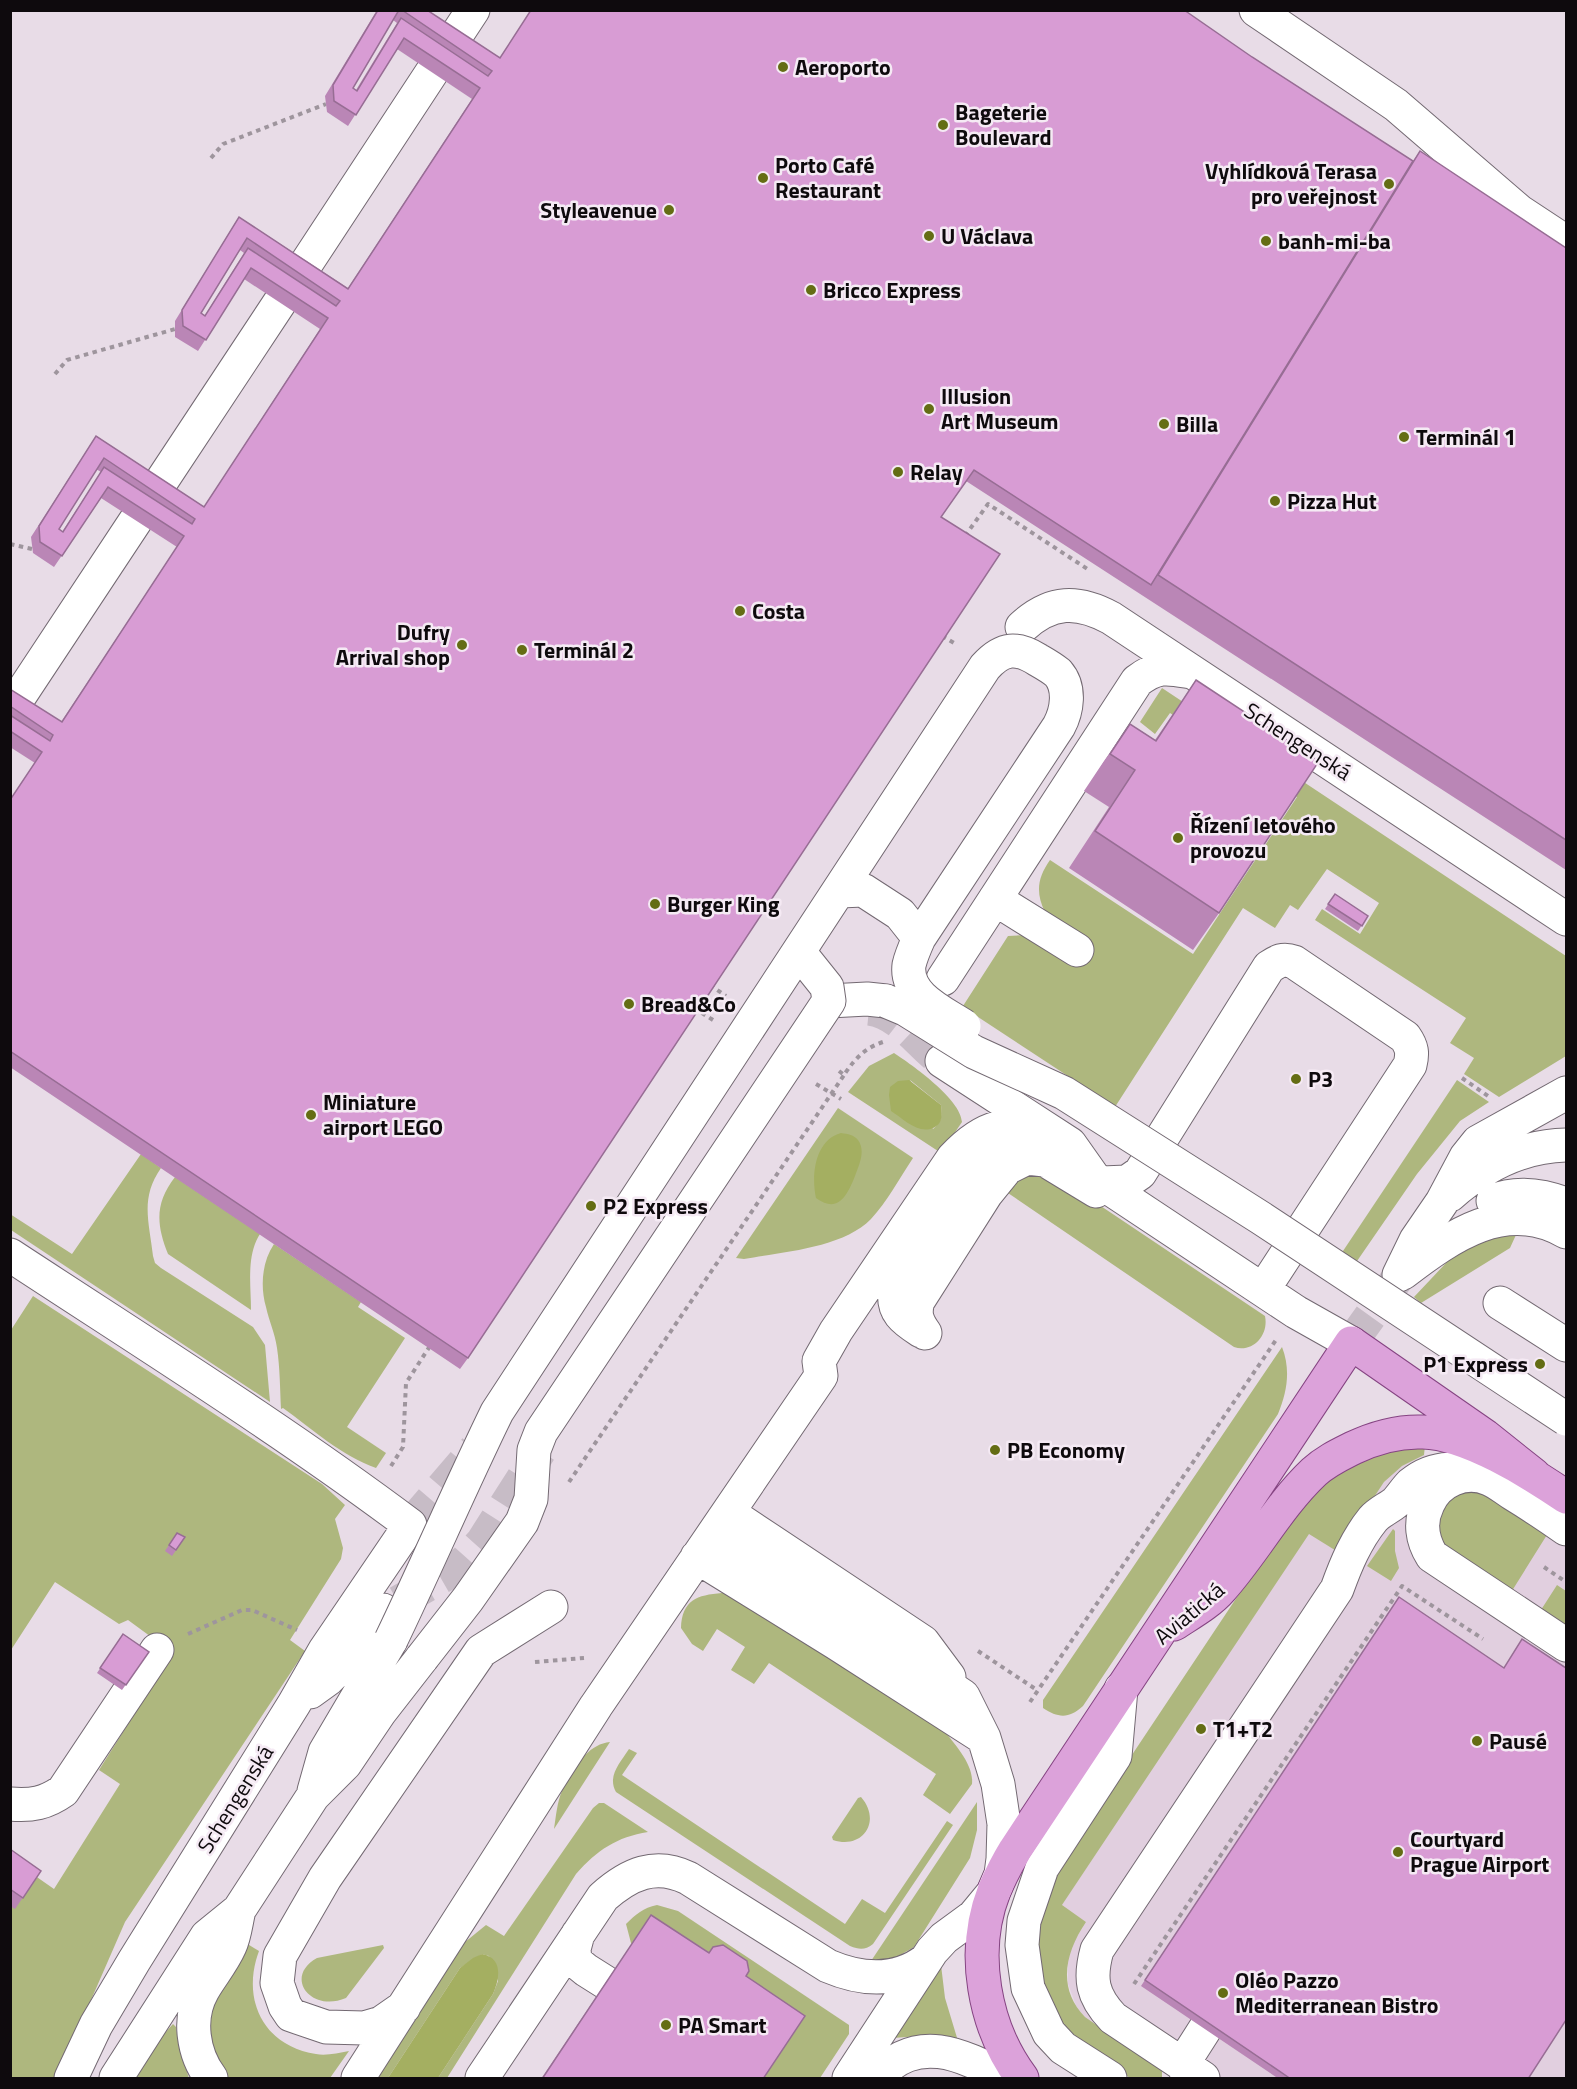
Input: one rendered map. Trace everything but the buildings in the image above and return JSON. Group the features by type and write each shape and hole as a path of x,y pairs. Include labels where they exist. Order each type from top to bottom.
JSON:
{"main road":[{"path":"1155,1638 1351,1343 1485,1436 1534,1475"},
{"name":"Aviatická","path":"1022,2079 1001,2046 987,2006 983,1958 985,1927 993,1893 1015,1850 1155,1638 1220,1591 1285,1505 1313,1473 1325,1462 1365,1443 1393,1435 1424,1432 1472,1444 1534,1475 1566,1497"}],"street":[{"path":"13,706 472,10"},
{"path":"1256,10 1396,105 1520,211 1566,242"},
{"name":"Schengenská","path":"1022,627 1046,609 1078,606 1096,610 1566,919"},
{"path":"313,1796 325,1752 391,1640 456,1495 497,1412 985,667 1005,652 1025,652 1056,671 1062,678 1066,702 1065,713 1059,726 918,938 909,964 909,977 914,989 921,997 1064,1093 1261,1218 1566,1419"},
{"path":"943,979 1137,681 1150,671 1164,667 1194,673"},
{"path":"840,891 863,890 900,914 918,938"},
{"path":"994,898 1077,950"},
{"path":"116,2079 207,1936 239,1910 313,1796 345,1764 380,1712 468,1599 522,1522 531,1499 536,1441 830,1001 827,987 799,952"},
{"path":"1102,1183 1127,1182 1140,1173 1269,967 1286,959 1294,962 1405,1037 1411,1045 1412,1055 1410,1065 1263,1290"},
{"path":"830,1001 867,999 886,1001 905,1009 974,1052 1064,1093"},
{"path":"942,1061 1070,1144 1088,1172 1102,1183 1296,1312 1351,1343"},
{"path":"1452,1210 1466,1157 1478,1142 1509,1111 1566,1094"},
{"path":"1509,1111 1566,1112"},
{"path":"358,2079 603,1696 821,1376 819,1361 836,1331 953,1158 976,1136 988,1131 1014,1126 1049,1132"},
{"path":"1434,1249 1468,1180 1509,1157 1547,1145 1566,1145"},
{"path":"925,1333 900,1315 896,1309 895,1290 973,1171 990,1161 1000,1158 1027,1158 1053,1164 1097,1192 1141,1209"},
{"path":"1566,1180 1541,1174 1515,1179 1452,1210 1416,1240 1399,1275 1434,1249 1468,1230 1498,1220 1527,1218 1549,1223 1566,1232"},
{"path":"1452,1210 1512,1195 1542,1196 1566,1204"},
{"name":"Schengenská","path":"10,1255 278,1432 410,1525 349,1612 96,2025 71,2079"},
{"path":"1500,1303 1566,1345"},
{"path":"531,1361 571,1387"},
{"path":"1205,2029 1192,2073 1113,2018 1102,2007 1095,1994 1093,1983 1092,1966 1097,1950 1337,1589 1349,1557 1374,1517 1396,1502 1415,1481 1433,1471 1465,1469 1489,1479 1566,1529"},
{"path":"1489,1479 1466,1476 1455,1478 1445,1482 1434,1492 1427,1505 1424,1519 1422,1533 1426,1545 1432,1556 1566,1645"},
{"path":"713,1535 850,1621 963,1696 984,1738 999,1784 1004,1824 1003,1859 1001,1874 993,1893 974,1916 937,1945 849,2079"},
{"path":"713,1535 836,1643 984,1738"},
{"path":"405,2006 381,2023 364,2028 326,2027 291,2015 285,2006 277,1983 280,1956 325,1878 481,1651 551,1607"},
{"path":"294,1704 328,1679 344,1663 383,1610"},
{"path":"10,1804 29,1805 48,1801 63,1791 158,1650"},
{"path":"1110,2079 1063,2048 1049,2034 1028,1988 1022,1945 1024,1921 1042,1868 1115,1756 1122,1689"},
{"path":"482,2079 603,1897 614,1887 645,1872 658,1870 676,1872 688,1878 828,1966 843,1972 868,1977 889,1976 914,1969 926,1960"},
{"path":"211,2079 198,2056 194,2037 195,2013 201,1993 230,1947 239,1910"},
{"path":"578,1934 574,1961 605,1982"},
{"path":"876,2079 901,2057 924,2051 960,2056 1006,2079"}],"path":[{"path":"211,158 223,144 326,104"},
{"path":"55,374 67,360 175,329"},
{"path":"10,544 32,549"},
{"path":"937,632 954,644"},
{"path":"706,983 734,1001"},
{"path":"565,1488 844,1075 868,1047 897,1039"},
{"path":"839,1071 844,1075"},
{"path":"1462,1078 1509,1111"},
{"path":"1030,1702 1280,1335"},
{"path":"1544,1567 1566,1582"},
{"path":"1134,1984 1402,1586 1483,1639"},
{"path":"158,1650 242,1610 252,1610 301,1633"},
{"path":"534,1662 591,1658"}],"shaded area":[{"path":"1454,1454 1566,1513 1566,2078 1172,2078 1085,2017 1077,2008 1068,1984 1068,1957 1073,1943 1086,1922 1061,1906 1309,1533 1338,1552 1393,1472 1424,1455"}],"green space":[{"path":"1162,688 1566,956 1566,1056 1499,1097 1464,1074 1474,1058 1450,1043 1466,1018 1315,920 1322,909 1360,934 1379,903 1327,869 1298,910 1290,905 1275,928 1243,908 1115,1107 963,1006 1008,936 1027,935 1045,912 1040,898 1039,885 1050,860 1193,954 1297,797 1170,713 1155,734 1140,722"},
{"path":"894,1053 945,1093 960,1113 962,1122 941,1153 848,1092 869,1066","holes":["910,1080 941,1105 941,1118 933,1129"]},
{"path":"909,1080 941,1105 941,1120 935,1127 917,1128 891,1111 890,1087 898,1081"},
{"path":"1457,1080 1489,1102 1460,1121 1417,1174 1355,1264 1341,1254"},
{"path":"838,1108 913,1158 888,1198 871,1219 859,1229 829,1243 794,1251 744,1259 736,1258"},
{"path":"841,1133 858,1140 861,1158 845,1196 836,1203 830,1204 816,1198 815,1169 825,1143"},
{"path":"141,1154 161,1168 154,1179 148,1200 148,1221 155,1263 253,1327 265,1345 270,1402 11,1230 10,1214 72,1254"},
{"path":"1022,1174 1056,1176 1265,1316 1265,1330 1262,1336 1253,1345 1234,1347 1005,1191"},
{"path":"175,1177 260,1234 251,1261 251,1310 168,1254 161,1233 160,1214 164,1196"},
{"path":"1520,1226 1510,1248 1421,1303 1414,1297 1463,1245"},
{"path":"274,1244 361,1302 358,1307 405,1338 347,1427 386,1453 376,1468 351,1457 283,1408 281,1409 277,1348 263,1291 263,1274"},
{"path":"33,1296 322,1484 345,1505 335,1519 343,1548 341,1559 290,1640 305,1651 125,1922 57,2078 11,2078 11,1859 54,1889 120,1784 99,1770 173,1653 128,1620 119,1624 55,1582 11,1650 11,1330"},
{"path":"1282,1347 1287,1381 1278,1414 1083,1706 1063,1716 1043,1708 1043,1700"},
{"path":"1425,1445 1424,1455 1402,1466 1384,1482 1338,1552 1309,1534 1062,1905 1086,1922 1073,1946 1067,1970 1070,1994 1076,2006 1085,2017 1162,2071 1162,2078 1130,2078 1066,2032 1044,1995 1038,1929 1048,1890 1068,1851 1289,1519 1312,1489 1369,1453"},
{"path":"1478,1486 1550,1530 1510,1594 1444,1549 1436,1522 1449,1495"},
{"path":"1393,1529 1399,1568 1391,1581 1367,1566"},
{"path":"1557,1585 1566,1591 1566,1631 1539,1613"},
{"path":"722,1593 734,1594 943,1729 967,1762 972,1777 972,1784 950,1814 923,1795 936,1774 769,1663 754,1684 731,1670 745,1647 717,1629 703,1651 692,1644 681,1628 684,1611 692,1601 698,1598"},
{"path":"610,1742 554,1829 560,1795 575,1767 594,1748"},
{"path":"629,1749 637,1753 622,1775 845,1924 862,1899 885,1913 947,1821 953,1825 873,1944 862,1949 857,1948 850,1946 616,1792 614,1775"},
{"path":"861,1797 870,1815 866,1831 853,1841 833,1840 832,1837 858,1798"},
{"path":"977,1802 977,1830 970,1858 914,1947 895,1958 871,1961"},
{"path":"599,1803 604,1803 648,1832 627,1837 608,1846 576,1874 447,2078 438,2078 493,1994 498,1981 489,1956 482,1954 460,1968 388,2078 371,2078 454,1951 486,1925 504,1936 593,1808"},
{"path":"657,1905 678,1911 849,2025 849,2034 820,2078 762,2078 689,1981 631,1943 626,1924 640,1912"},
{"path":"241,1940 259,1951 254,1969 255,2003 270,2031 282,2041 298,2049 320,2055 349,2051 330,2078 225,2078 204,2035 211,1992"},
{"path":"383,1945 384,1948 346,1998 322,2001 312,1997 306,1991 302,1983 302,1974 307,1966 317,1958"},
{"path":"482,1954 489,1956 497,1964 498,1975 493,1994 438,2078 388,2078 460,1968"},
{"path":"941,1965 945,1998 958,2041 934,2035 893,2038"},
{"path":"173,2024 176,2027 179,2048 189,2078 124,2078"}],"tunnel":[{"path":"869,1009 890,1016 942,1061"},
{"path":"1351,1343 1399,1276"},
{"path":"410,1525 475,1449"},
{"path":"398,1602 449,1573 465,1561 482,1542 540,1451"}],"place":[{"name":"Aeroporto","path":"783,67"},
{"name":"Bageterie Boulevard","path":"943,125"},
{"name":"Porto Café Restaurant","path":"763,178"},
{"name":"Vyhlídková Terasa pro veřejnost","path":"1389,184"},
{"name":"Styleavenue","path":"669,210"},
{"name":"U Václava","path":"929,236"},
{"name":"banh-mi-ba","path":"1266,241"},
{"name":"Bricco Express","path":"811,290"},
{"name":"Illusion Art Museum","path":"929,409"},
{"name":"Billa","path":"1164,424"},
{"name":"Terminál 1","path":"1404,437"},
{"name":"Relay","path":"898,472"},
{"name":"Pizza Hut","path":"1275,501"},
{"name":"Costa","path":"740,611"},
{"name":"Dufry Arrival shop","path":"462,645"},
{"name":"Terminál 2","path":"522,650"},
{"name":"Řízení letového provozu","path":"1178,838"},
{"name":"Burger King","path":"655,904"},
{"name":"Bread&Co","path":"629,1004"},
{"name":"P3","path":"1296,1079"},
{"name":"Miniature airport LEGO","path":"311,1115"},
{"name":"P2 Express","path":"591,1206"},
{"name":"P1 Express","path":"1540,1364"},
{"name":"PB Economy","path":"995,1450"},
{"name":"T1+T2","path":"1201,1729"},
{"name":"Pausé","path":"1477,1741"},
{"name":"Courtyard Prague Airport","path":"1398,1852"},
{"name":"Oléo Pazzo Mediterranean Bistro","path":"1223,1993"},
{"name":"PA Smart","path":"666,2025"}]}
